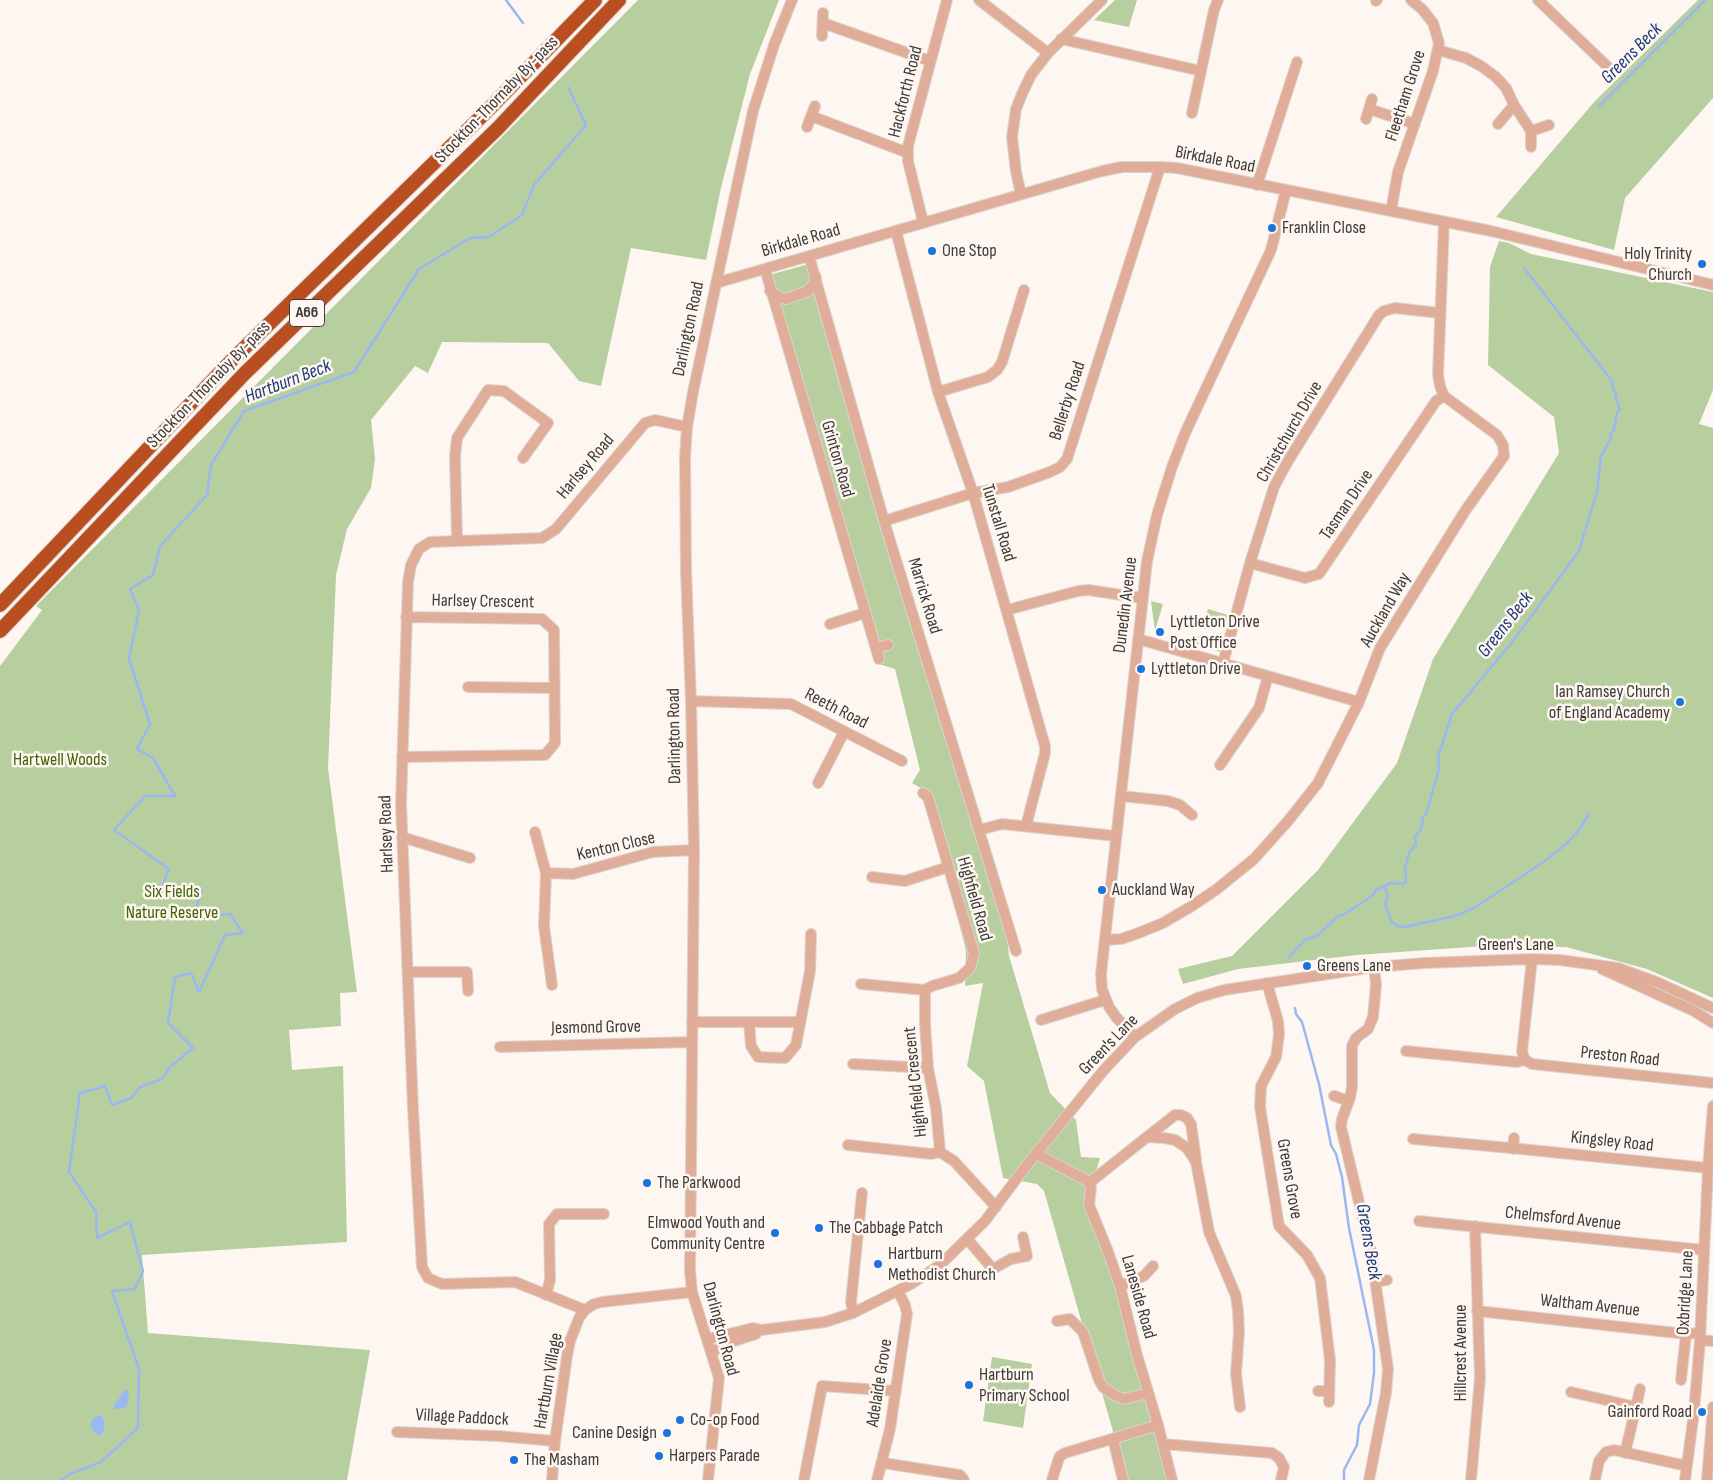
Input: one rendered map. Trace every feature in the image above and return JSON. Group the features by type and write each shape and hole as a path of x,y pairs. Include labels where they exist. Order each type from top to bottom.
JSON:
{"highway":[{"name":"Stockton-Thornaby By-pass","path":"0,605 232,360 487,111 595,0"},
{"name":"Stockton-Thornaby By-pass","path":"0,631 246,372 498,128 619,0"}],"street":[{"name":"Darlington Road","path":"708,1480 720,1378 692,1292 690,1254 694,850 686,570 685,457 687,427 693,392 753,111 774,45 792,0"},
{"name":"Hackforth Road","path":"923,222 908,161 909,137 947,0"},
{"path":"979,0 1048,53"},
{"path":"1021,194 1013,150 1013,122 1022,94 1032,75 1048,53 1102,0"},
{"path":"1192,113 1214,10 1218,0"},
{"name":"Fleetham Grove","path":"1390,211 1398,172 1433,71 1438,50 1437,34 1432,23 1422,8 1411,0"},
{"path":"1538,0 1607,66"},
{"path":"822,36 823,18 930,61"},
{"path":"1061,40 1200,71"},
{"path":"1438,50 1466,58 1496,77 1506,88 1514,105 1531,131 1531,147"},
{"path":"1257,185 1298,62"},
{"path":"1498,124 1514,105"},
{"path":"815,106 809,121 908,153"},
{"path":"1369,109 1415,124"},
{"path":"1531,131 1549,125"},
{"name":"Birkdale Road","path":"716,283 1102,171 1122,167 1160,167 1177,168 1491,231 1713,285"},
{"name":"Bellerby Road","path":"884,522 973,494 1008,488 1050,472 1060,467 1067,459 1160,167"},
{"name":"Dunedin Avenue","path":"1135,1037 1116,1017 1105,1000 1101,974 1147,561 1157,515 1172,467 1186,431 1271,250 1286,190"},
{"path":"1444,222 1438,375 1444,396"},
{"name":"Tunstall Road","path":"896,230 938,392 973,494 1045,746 1045,753 1026,826"},
{"name":"Marrick Road","path":"809,256 884,522 1013,947"},
{"name":"Grinton Road","path":"765,269 879,659"},
{"path":"770,291 786,299 808,291 816,277"},
{"path":"938,392 988,377 997,370 1002,362 1024,290"},
{"name":"Christchurch Drive","path":"1223,663 1250,563 1274,487 1288,460 1379,315 1384,311 1395,308 1440,313"},
{"path":"457,540 455,456 457,438 488,390 504,391 548,423 523,458"},
{"name":"Tasman Drive","path":"1250,563 1305,578 1319,574 1436,401 1444,396"},
{"name":"Auckland Way","path":"1105,940 1121,939 1163,923 1217,889 1254,860 1288,822 1318,783 1359,702 1380,648 1465,511 1504,456 1503,444 1497,435 1444,396"},
{"name":"Harlsey Road","path":"586,1310 546,1296 515,1282 442,1284 428,1278 422,1268 401,804 408,582 411,565 420,550 430,542 542,538 556,529 645,423 655,420 687,427"},
{"path":"1007,610 1088,590 1142,598"},
{"path":"830,624 866,613"},
{"name":"Harlsey Crescent","path":"402,757 545,755 555,743 554,630 542,619 406,617"},
{"path":"1138,640 1359,702"},
{"path":"876,648 888,645"},
{"path":"1220,765 1259,708 1268,676"},
{"path":"468,687 555,688"},
{"name":"Reeth Road","path":"691,701 791,704 902,761"},
{"path":"818,783 844,732"},
{"name":"Highfield Road","path":"922,793 928,797 974,954 970,968 959,978 925,990"},
{"path":"1121,796 1168,801 1180,805 1192,815"},
{"path":"979,830 1002,824 1116,836"},
{"path":"535,832 546,873 544,926 552,985"},
{"path":"402,836 470,858"},
{"name":"Kenton Close","path":"546,873 573,874 653,852 694,850"},
{"path":"872,877 905,881 948,867"},
{"path":"749,1023 751,1046 758,1057 785,1058 796,1045 810,971 811,934"},
{"path":"1525,1060 1522,1052 1532,959"},
{"name":"Green's Lane","path":"712,1352 760,1330 825,1322 853,1313 898,1291 940,1264 968,1240 985,1222 1036,1154 1103,1071 1135,1037 1175,1009 1197,998 1224,990 1267,982 1374,967 1532,959 1560,960 1630,971 1713,1008"},
{"name":"Green's Lane","path":"1596,966 1694,1011 1713,1022"},
{"path":"1369,1480 1386,1393 1388,1370 1371,1252 1341,1127 1352,1087 1352,1046 1356,1038 1368,1029 1373,1017 1376,985 1374,967"},
{"path":"408,972 467,972 468,990"},
{"name":"Greens Grove","path":"1267,982 1278,1021 1279,1035 1276,1057 1261,1086 1260,1100 1281,1215 1279,1226 1307,1255 1320,1278 1330,1360 1325,1395"},
{"path":"861,984 925,990"},
{"name":"Highfield Crescent","path":"925,990 928,1068 936,1108 940,1152 954,1162 996,1207"},
{"path":"1041,1020 1105,1000"},
{"path":"692,1022 800,1022"},
{"name":"Jesmond Grove","path":"500,1047 692,1042"},
{"name":"Preston Road","path":"1406,1051 1517,1062 1525,1060 1532,1064 1713,1084"},
{"path":"853,1064 928,1068"},
{"path":"1334,1096 1349,1101"},
{"name":"Oxbridge Lane","path":"1685,1480 1700,1337 1707,1244 1708,1168 1713,1106"},
{"path":"1036,1154 1089,1183 1175,1115 1182,1115 1188,1118 1191,1124 1209,1232 1236,1296 1239,1332 1236,1374 1240,1407"},
{"path":"1147,1137 1175,1140 1187,1148 1196,1162"},
{"name":"Kingsley Road","path":"1413,1139 1513,1144 1521,1148 1708,1168"},
{"path":"848,1145 931,1154 940,1152"},
{"name":"Laneside Road","path":"1089,1183 1091,1188 1089,1205 1120,1286 1172,1480"},
{"path":"853,1313 851,1302 862,1193"},
{"path":"546,1296 550,1280 549,1224 557,1214 604,1214"},
{"name":"Chelmsford Avenue","path":"1419,1221 1707,1244"},
{"name":"Hillcrest Avenue","path":"1471,1480 1480,1378 1475,1226"},
{"path":"984,1276 1010,1259 1027,1256 1023,1236"},
{"path":"968,1240 993,1269"},
{"path":"1120,1286 1144,1276 1153,1266"},
{"path":"1375,1282 1387,1280"},
{"name":"Adelaide Grove","path":"877,1480 890,1429 907,1314 898,1291"},
{"path":"586,1310 594,1304 616,1299 692,1292"},
{"name":"Hartburn Village","path":"552,1480 555,1441 570,1341 579,1318 586,1310"},
{"name":"Waltham Avenue","path":"1477,1311 1700,1337"},
{"path":"1057,1321 1072,1314 1083,1332 1103,1387 1124,1400 1148,1393"},
{"name":"Green's Lane","path":"708,1339 753,1328 760,1330"},
{"path":"1681,1380 1686,1334"},
{"path":"1700,1337 1713,1341"},
{"path":"804,1480 822,1386 896,1391"},
{"path":"1624,1452 1640,1389"},
{"path":"1571,1392 1636,1407"},
{"path":"1708,1480 1713,1413"},
{"path":"1052,1480 1060,1456 1065,1452 1158,1425"},
{"name":"Village Paddock","path":"398,1432 498,1436 555,1441"},
{"path":"1113,1439 1123,1480"},
{"path":"1163,1444 1272,1452 1279,1458 1284,1467 1281,1480"},
{"path":"1595,1480 1599,1461 1606,1452 1614,1450 1687,1466"},
{"path":"882,1463 960,1474 964,1480"}],"green space":[{"name":"Six Fields Nature Reserve","path":"638,0 779,0 750,74 721,188 706,260 631,248 601,386 579,381 548,343 442,342 428,373 415,366 371,420 375,459 371,488 347,529 336,575 328,768 357,992 340,993 341,1026 289,1030 292,1070 343,1066 347,1242 142,1255 148,1333 370,1350 347,1480 0,1480 0,666 42,610 36,606"},
{"path":"1115,0 1137,0 1129,27 1094,20"},
{"path":"1698,0 1713,0 1713,98 1625,198 1614,250 1496,217 1595,101"},
{"path":"1499,241 1509,243 1531,254 1713,292 1713,390 1699,424 1713,428 1713,998 1647,969 1566,947 1484,946 1357,955 1238,969 1183,984 1178,969 1232,956 1318,870 1397,763 1433,659 1559,453 1554,417 1488,365 1490,267"},
{"path":"816,262 1007,936 1009,956 1050,1093 1076,1120 1081,1157 1100,1158 1089,1197 1091,1197 1168,1480 1127,1480 1044,1191 1037,1184 1003,1178 984,1081 967,1066 983,983 965,986 966,951 926,791 912,783 920,770 895,669 879,664 762,277"},
{"path":"1151,601 1163,604 1155,631"},
{"path":"1208,609 1231,616 1228,625 1225,626 1205,620"},
{"path":"1220,633 1225,636 1220,652 1196,644 1198,636 1217,642"},
{"path":"992,1357 1032,1364 1023,1428 983,1421"}],"water":[{"path":"125,1390 129,1392 127,1405 125,1408 115,1409 113,1407"},
{"path":"100,1415 104,1419 105,1425 102,1434 98,1435 92,1429 91,1424 93,1418"}],"waterway":[{"path":"506,0 523,23"},
{"name":"Greens Beck","path":"1599,106 1705,0"},
{"name":"Hartburn Beck","path":"61,1480 70,1474 101,1462 138,1428 139,1369 112,1291 135,1289 143,1271 130,1222 97,1238 96,1212 69,1172 80,1093 105,1086 112,1105 131,1098 140,1087 162,1079 170,1067 193,1048 168,1023 175,977 191,973 199,992 225,935 243,933 230,914 193,917 202,890 187,891 162,887 169,869 114,830 145,796 175,796 153,758 137,749 150,724 129,659 139,610 130,589 153,575 160,546 207,495 211,465 244,411 354,372 419,269 470,238 489,237 522,215 534,185 586,125 568,87"},
{"name":"Greens Beck","path":"1288,958 1305,940 1317,936 1338,916 1343,915 1372,896 1376,890 1391,883 1403,884 1406,882 1405,868 1409,853 1416,844 1415,836 1421,830 1423,817 1426,814 1439,769 1438,757 1452,714 1513,641 1579,551 1597,492 1601,456 1611,438 1610,435 1614,430 1617,412 1620,410 1615,397 1617,393 1613,390 1612,381 1524,268"},
{"path":"1385,888 1388,895 1385,904 1392,922 1397,926 1404,927 1455,916 1474,908 1545,861 1567,843 1579,830 1589,814"},
{"name":"Greens Beck","path":"1295,1008 1296,1014 1302,1022 1319,1084 1331,1145 1336,1154 1342,1177 1349,1228 1374,1350 1374,1373 1370,1404 1359,1425 1357,1445 1344,1470 1344,1480"}],"place":[{"name":"Franklin Close","path":"1272,228"},
{"name":"One Stop","path":"932,251"},
{"name":"Holy Trinity Church","path":"1702,264"},
{"name":"Lyttleton Drive Post Office","path":"1160,632"},
{"name":"Lyttleton Drive","path":"1141,669"},
{"name":"Ian Ramsey Church of England Academy","path":"1680,702"},
{"name":"Auckland Way","path":"1102,890"},
{"name":"Greens Lane","path":"1307,966"},
{"name":"The Parkwood","path":"647,1183"},
{"name":"The Cabbage Patch","path":"819,1228"},
{"name":"Elmwood Youth and Community Centre","path":"775,1233"},
{"name":"Hartburn Methodist Church","path":"878,1264"},
{"name":"Hartburn Primary School","path":"969,1385"},
{"name":"Gainford Road","path":"1702,1412"},
{"name":"Co-op Food","path":"680,1420"},
{"name":"Canine Design","path":"667,1433"},
{"name":"Harpers Parade","path":"659,1456"},
{"name":"The Masham","path":"514,1460"}],"park label":[{"name":"Hartwell Woods","path":"60,760"}]}
